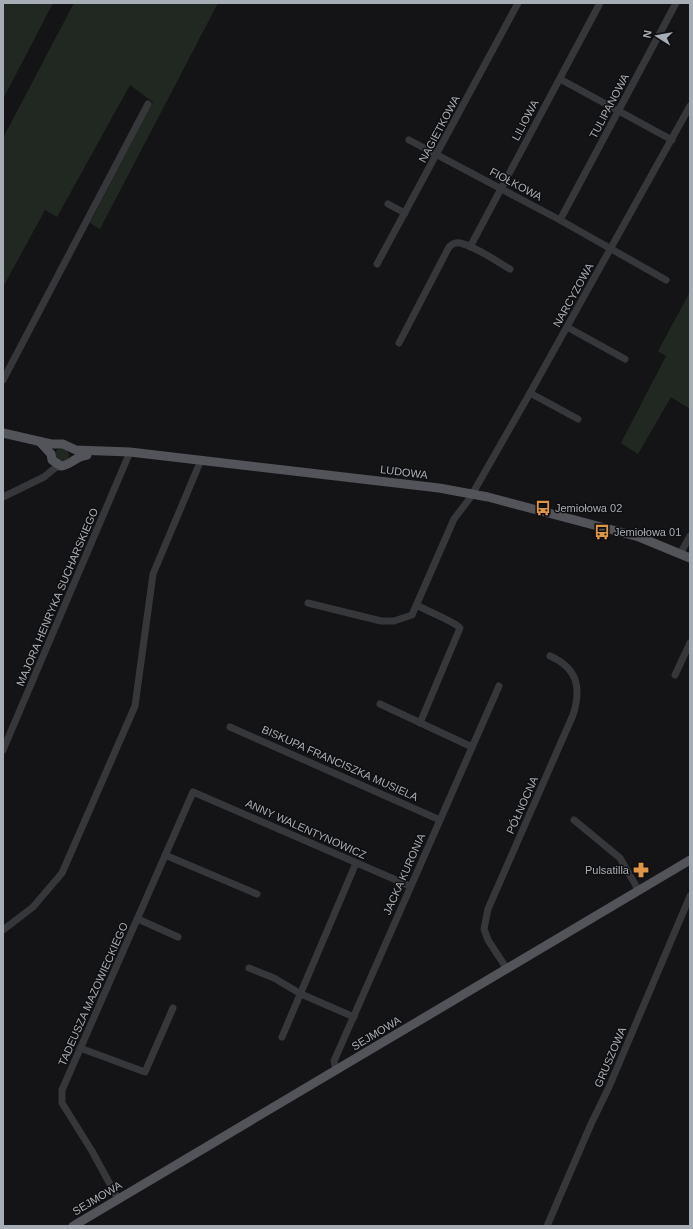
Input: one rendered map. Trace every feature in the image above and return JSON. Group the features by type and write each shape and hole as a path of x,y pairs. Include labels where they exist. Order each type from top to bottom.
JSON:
{"main road":[{"name":"LUDOWA","path":"3,433 68,446 71,449 130,452 439,488 471,494 639,537 690,558"},
{"path":"38,440 46,446 52,457 61,466"},
{"path":"52,457 54,447 58,445"},
{"path":"71,449 73,455 72,461"},
{"name":"LUDOWA","path":"61,466 67,465 77,457 106,451"},
{"name":"SEJMOWA","path":"73,1226 690,860"}],"street":[{"name":"NAGIETKOWA","path":"377,264 438,155 518,3"},
{"name":"LILIOWA","path":"470,247 600,3"},
{"name":"TULIPANOWA","path":"560,220 676,3"},
{"path":"560,79 620,110 672,140"},
{"path":"3,380 148,104"},
{"name":"NARCYZOWA","path":"417,606 454,519 471,494 530,393 690,106"},
{"name":"FIOŁKOWA","path":"409,140 560,220 666,280"},
{"path":"388,204 405,213"},
{"path":"399,343 449,247 454,243 460,243 470,247 510,269"},
{"path":"567,327 625,359"},
{"path":"530,393 578,419"},
{"name":"MAJORA HENRYKA SUCHARSKIEGO","path":"3,750 130,452"},
{"path":"37,479 49,468 52,457"},
{"path":"3,930 33,907 62,873 132,714 137,700 154,571 201,460"},
{"path":"3,497 61,466"},
{"path":"680,554 690,536"},
{"path":"308,603 388,622 412,616 417,606 433,615 453,622 460,628 420,722"},
{"path":"675,675 690,643"},
{"name":"PÓŁNOCNA","path":"507,969 488,940 484,929 488,909 573,715 577,699 578,689 572,672 562,662 550,656"},
{"name":"JACKA KURONIA","path":"336,1070 334,1061 499,686"},
{"path":"380,704 472,747"},
{"name":"BISKUPA FRANCISZKA MUSIELA","path":"230,727 440,820"},
{"name":"TADEUSZA MAZOWIECKIEGO","path":"118,1199 61,1099 62,1090 193,792"},
{"name":"ANNY WALENTYNOWICZ","path":"193,792 410,886"},
{"path":"574,820 620,858 639,890"},
{"path":"165,855 257,894"},
{"path":"282,1037 356,863"},
{"name":"GRUSZOWA","path":"547,1226 591,1124 609,1087 690,896"},
{"path":"138,919 178,937"},
{"path":"249,968 274,978 301,994 354,1017"},
{"path":"80,1048 145,1072 173,1008"}],"shaded area":[{"path":"3,3 53,3 3,99"},
{"path":"74,3 218,3 100,229 90,223 153,102 130,85 57,217 45,210 3,287 3,138"},
{"path":"690,292 690,409 671,397 638,454 621,443 666,356 658,351"},
{"path":"62,448 67,450 69,455 67,460 62,462 57,460 55,455 57,450"}],"place":[{"name":"Jemiołowa 02","path":"543,508"},
{"name":"Jemiołowa 01","path":"602,532"},
{"name":"Pulsatilla","path":"641,870"}]}
